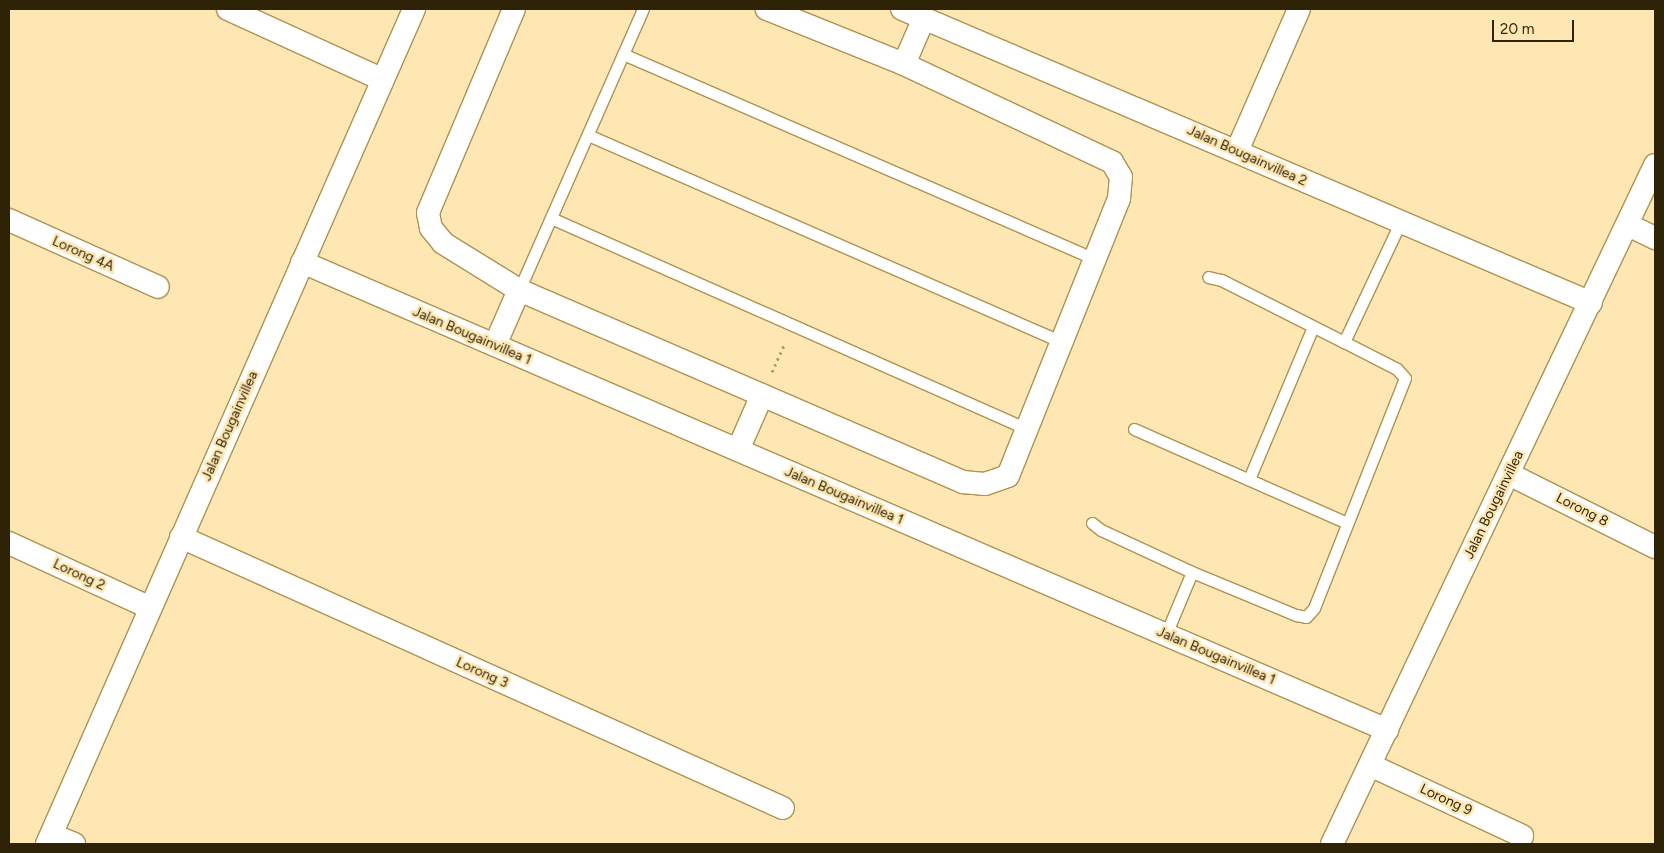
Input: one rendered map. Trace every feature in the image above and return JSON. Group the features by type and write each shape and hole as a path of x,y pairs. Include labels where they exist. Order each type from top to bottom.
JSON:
{"street":[{"path":"228,9 382,80"},
{"name":"Jalan Bougainvillea","path":"49,839 414,9"},
{"path":"514,9 428,213 431,228 443,243 519,290 963,482 985,484 1008,476 1119,199 1121,177 1112,162 904,64 767,9"},
{"name":"Jalan Bougainvillea 2","path":"902,9 1591,303"},
{"path":"1237,151 1299,9"},
{"path":"904,64 924,18"},
{"name":"Jalan Bougainvillea","path":"1332,844 1655,165"},
{"name":"Lorong 4A","path":"9,220 158,287"},
{"path":"1628,225 1655,238"},
{"name":"Jalan Bougainvillea 1","path":"302,262 1387,730"},
{"path":"495,345 519,290"},
{"path":"738,450 762,395"},
{"name":"Lorong 8","path":"1509,474 1655,547"},
{"name":"Lorong 3","path":"182,537 783,808"},
{"name":"Lorong 2","path":"9,543 150,608"},
{"name":"Lorong 9","path":"1370,764 1522,836"},
{"path":"49,839 74,844"}],"lane":[{"path":"519,290 643,9"},
{"path":"623,54 1095,259"},
{"path":"588,135 1062,342"},
{"path":"551,218 1027,429"},
{"path":"1344,342 1400,223"},
{"path":"1092,523 1101,530 1192,572 1306,617 1314,608 1405,378 1397,369 1221,280 1208,277"},
{"path":"1249,480 1314,327"},
{"path":"1134,429 1347,523"},
{"path":"1166,634 1192,572"}],"path":[{"path":"762,395 793,324"}]}
